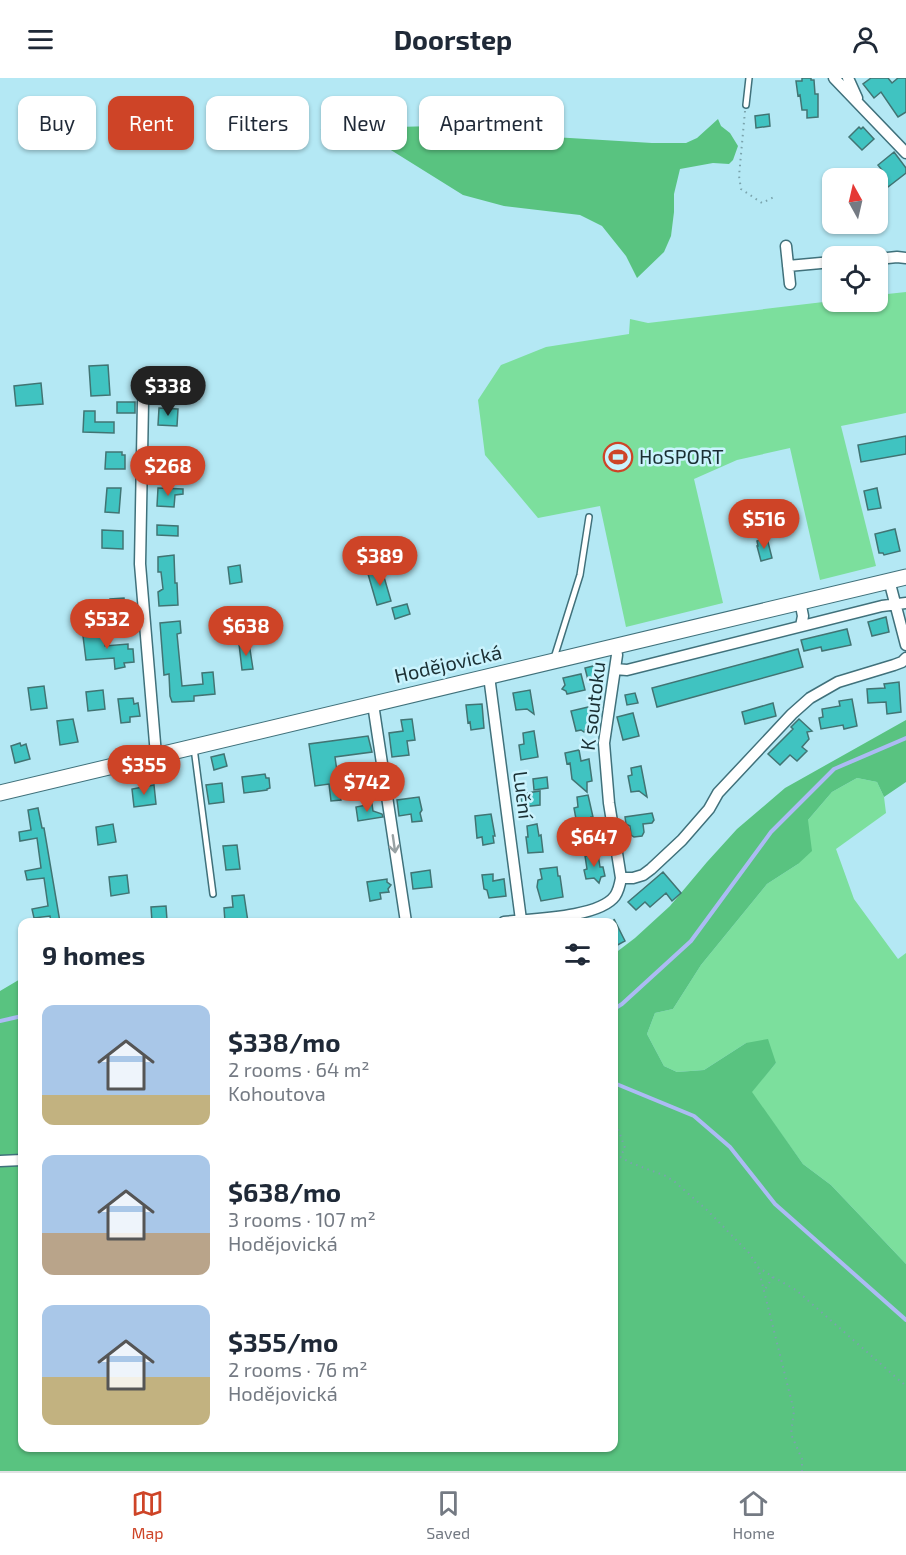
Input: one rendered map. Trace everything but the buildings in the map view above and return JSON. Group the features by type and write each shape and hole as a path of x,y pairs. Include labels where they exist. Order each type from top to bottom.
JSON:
{"street":[{"path":"834,78 906,153"},
{"path":"848,78 861,106"},
{"path":"786,246 790,284"},
{"path":"888,258 906,258"},
{"path":"788,266 822,263"},
{"path":"143,402 140,564 156,755"},
{"name":"Hodějovická","path":"0,793 906,577"},
{"path":"889,580 901,604 906,645"},
{"path":"800,602 803,616 801,626"},
{"path":"615,669 627,670 882,606 901,604"},
{"name":"K soutoku","path":"615,646 617,655 607,713 604,754 621,878"},
{"path":"553,918 604,905 616,895 621,878 633,878 651,870 709,809 718,793 810,698 838,682 894,665 906,658"},
{"name":"Luční","path":"489,676 521,918"},
{"path":"373,704 405,918"},
{"path":"0,1161 18,1160"}],"lane":[{"path":"746,105 749,78"},
{"path":"554,660 580,576 589,517"},
{"path":"194,746 213,894"}],"path":[{"path":"746,105 739,176 741,189 762,203 774,197"},
{"path":"618,1129 625,1148 621,1157 631,1164 666,1176 675,1182 707,1210 749,1253 758,1267 794,1412 791,1434 802,1459 802,1471"},
{"path":"758,1267 796,1290 906,1386"},
{"path":"764,1291 773,1277"}],"green space":[{"path":"718,119 738,146 729,164 713,163 680,169 674,194 671,236 664,252 637,278 626,256 602,226 580,215 504,206 463,195 391,150 407,150 407,127 419,126 419,150 564,150 564,138 652,143 686,143 697,138"},
{"name":"HoSPORT","path":"906,292 906,413 841,426 876,566 820,580 790,448 737,460 694,479 723,603 626,627 600,506 538,518 485,455 478,400 501,365 546,347 629,334 630,319 648,323 822,302 822,312 888,312 888,294"},
{"path":"906,720 906,782 884,797 877,782 857,778 832,792 808,820 812,851 798,864 767,884 701,965 673,1009 655,1013 647,1034 664,1066 677,1072 704,1070 746,1043 768,1039 776,1063 752,1092 803,1164 831,1185 906,1264 906,1471 0,1471 0,991 18,980 18,1452 618,1452 618,951 670,906 737,829 785,788"},
{"path":"857,778 877,782 884,797 886,813 836,849 854,899 898,959 906,953 906,1264 831,1185 803,1164 751,1092 776,1063 746,1043 704,1070 677,1072 664,1066 647,1034 655,1013 673,1009 701,965 767,884 798,864 808,820 832,792"}],"waterway":[{"path":"618,1006 691,941 771,832 834,769 906,738"},
{"path":"0,1021 18,1017"},
{"path":"618,1085 694,1116 730,1147 775,1204 906,1320"}],"place":[{"name":"HoSPORT","path":"618,457"}]}
